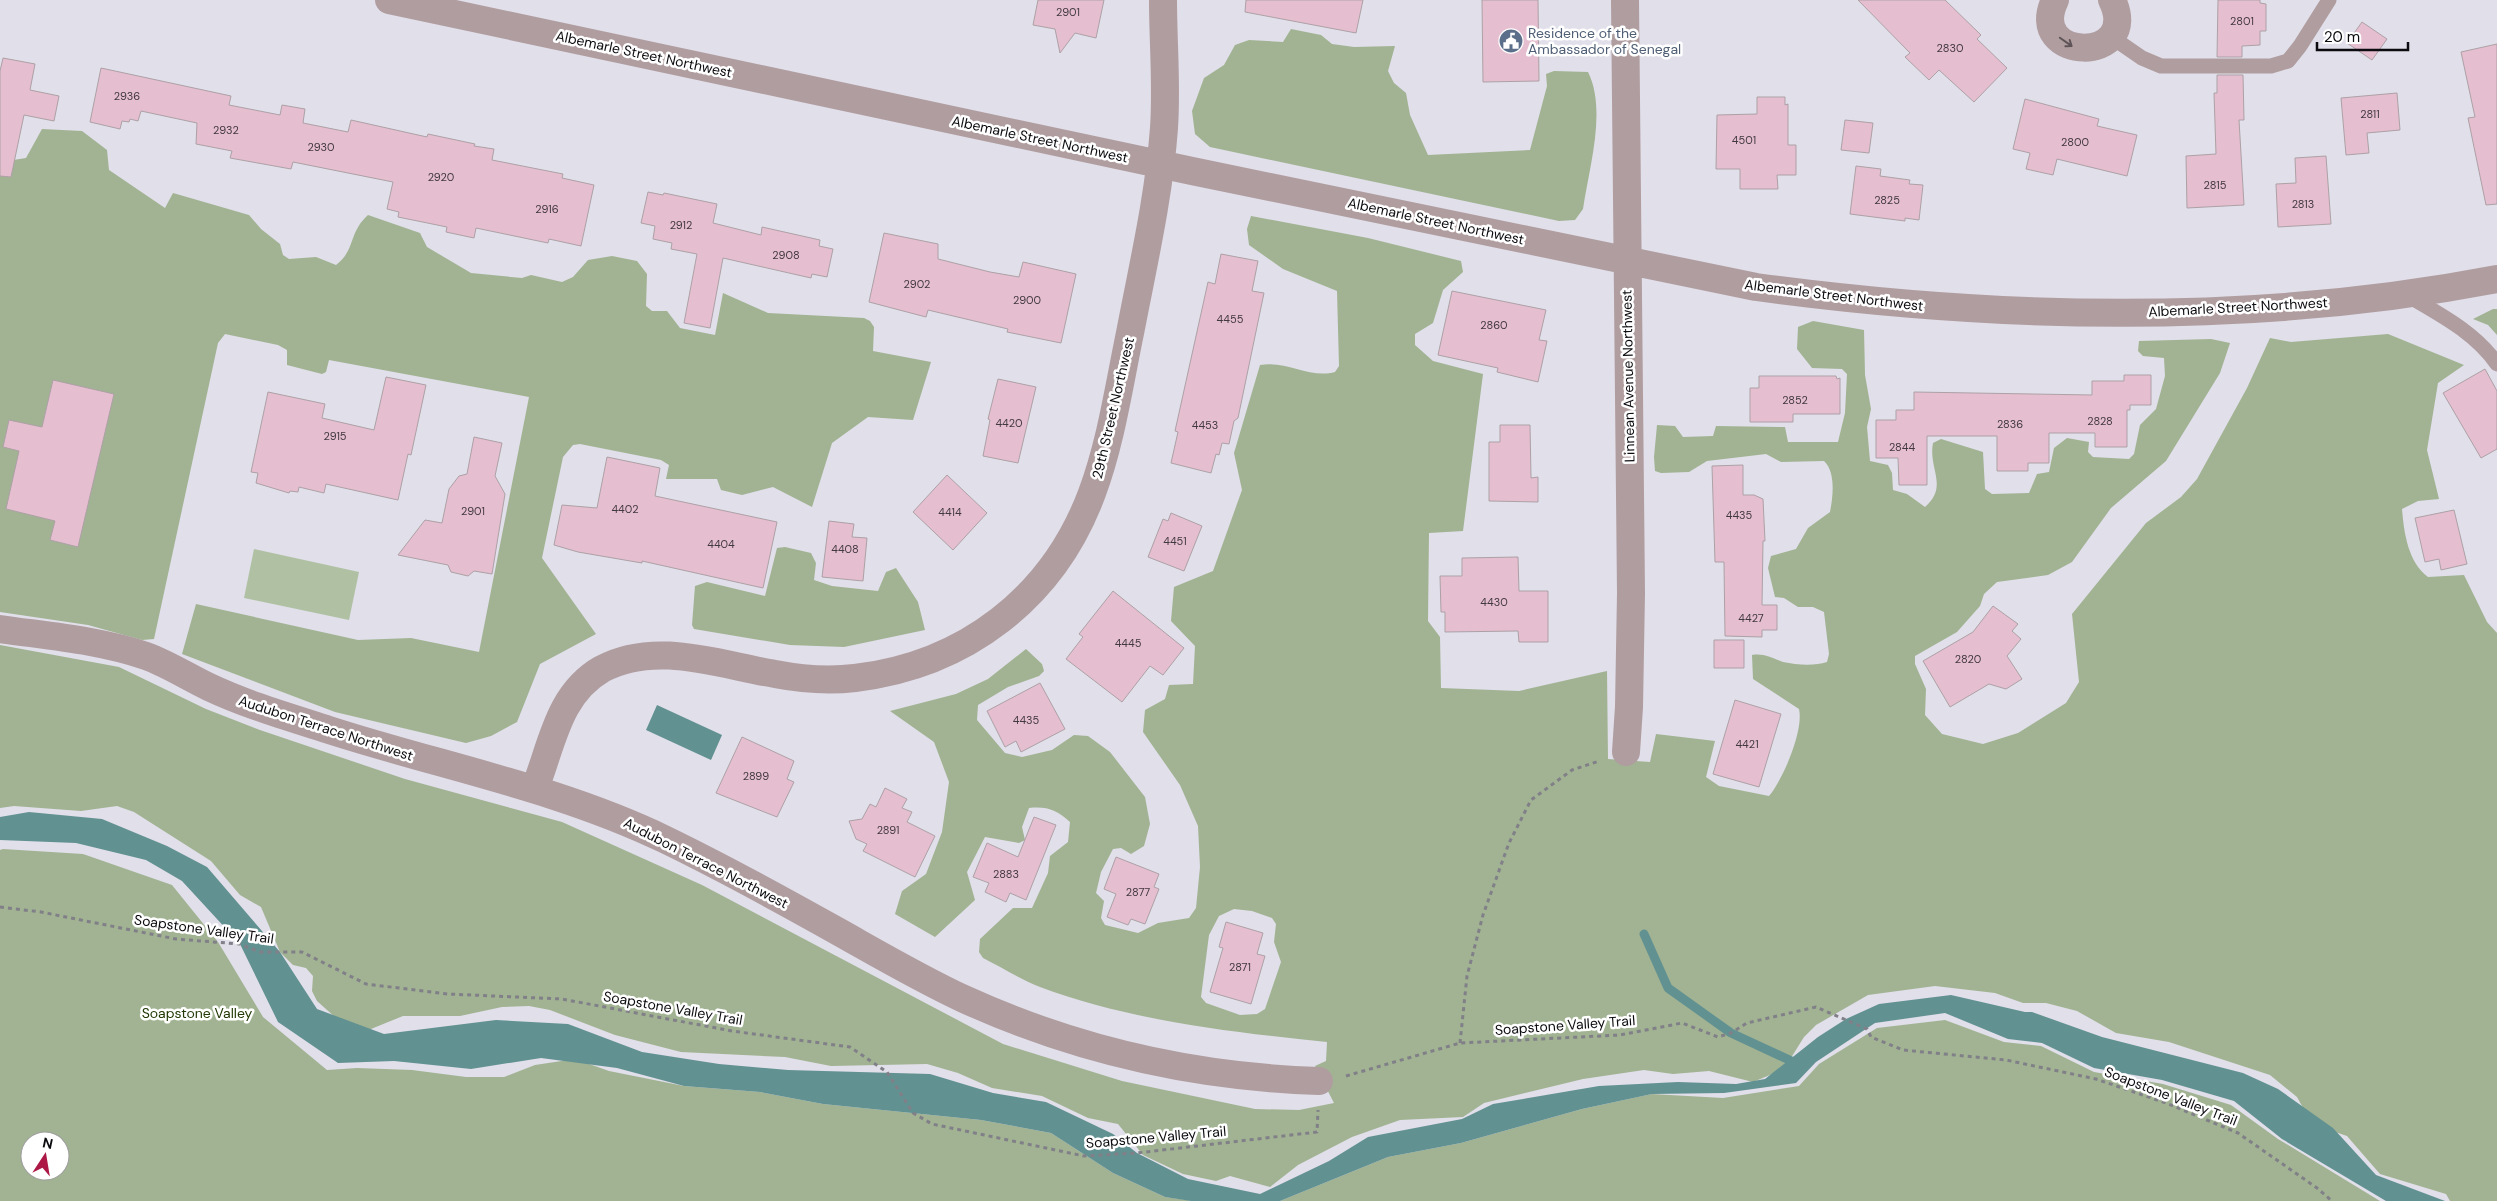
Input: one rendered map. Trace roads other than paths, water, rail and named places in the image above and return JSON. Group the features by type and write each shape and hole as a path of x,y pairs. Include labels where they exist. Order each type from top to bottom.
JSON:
{"street":[{"name":"Albemarle Street Northwest","path":"389,0 1160,164 1765,288 1876,302 1984,310 2163,313 2316,304 2405,294 2497,279"},
{"name":"29th Street Northwest","path":"535,788 561,712 582,685 600,670 613,664 656,656 708,660 804,678 844,679 887,673 918,664 948,652 996,624 1029,595 1047,574 1070,541 1097,480 1116,401 1154,212 1160,164 1164,125 1163,0"},
{"name":"Linnean Avenue Northwest","path":"1625,0 1626,260 1631,593 1630,689 1626,752"},
{"path":"2055,0 2051,18 2053,30 2069,46 2080,49 2092,48 2102,44 2110,36 2117,16 2112,0"},
{"name":"Audubon Terrace Northwest","path":"0,629 126,650 156,660 233,697 327,730 422,759 535,788 618,818 662,838 961,998 1049,1033 1112,1052 1184,1068 1261,1078 1319,1081"}],"lane":[{"path":"2110,36 2142,58 2161,66 2271,66 2288,61 2300,46 2329,0"},
{"path":"2405,294 2471,335 2488,351 2497,364"}],"waterway":[{"path":"1644,934 1668,988 1731,1033 1800,1065"}],"place":[{"name":"Residence of the Ambassador of Senegal","path":"1511,41"}],"park label":[{"name":"Soapstone Valley","path":"197,1013"}]}
